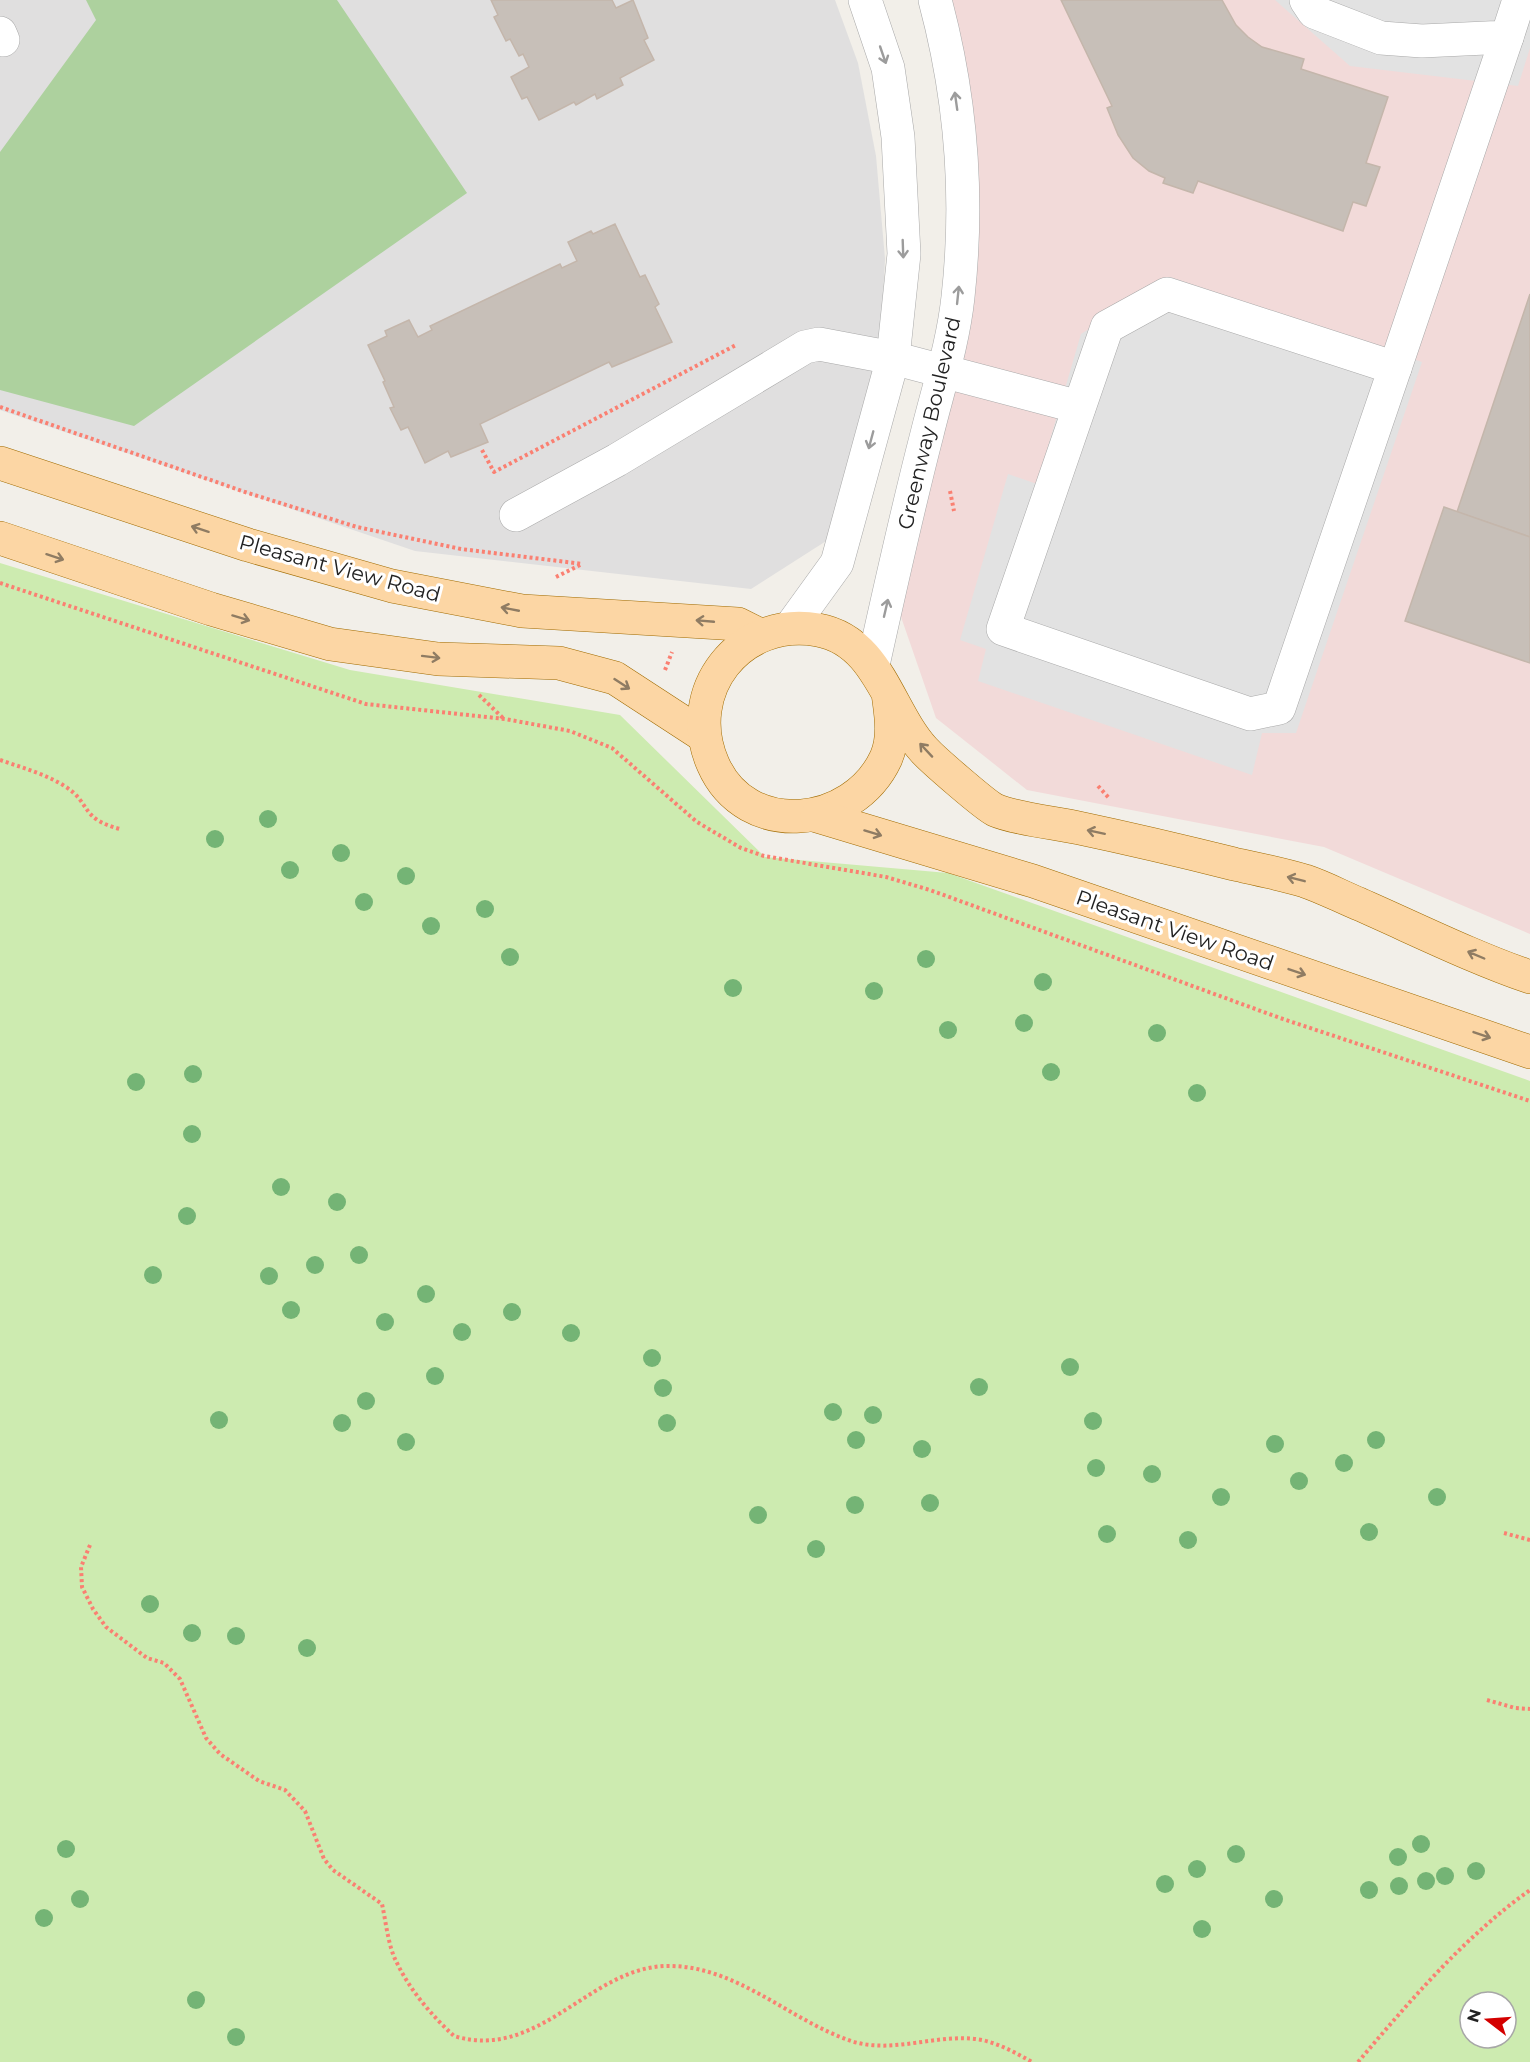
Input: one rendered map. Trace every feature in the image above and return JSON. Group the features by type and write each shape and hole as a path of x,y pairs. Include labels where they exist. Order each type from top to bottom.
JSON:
{"main road":[{"name":"Pleasant View Road","path":"0,463 248,545 392,586 522,611 738,624 775,632"},
{"path":"0,538 211,609 330,644 438,659 559,663 615,678 704,736"},
{"path":"880,679 893,724 887,756 870,783 846,804 817,816 786,817 756,808 731,791 713,766 704,736 704,705 715,676 734,652 775,632 821,630 850,643 880,679 923,749 994,809 1306,881 1530,977"},
{"name":"Pleasant View Road","path":"817,816 1033,881 1530,1052"}],"street":[{"path":"775,632 837,563 893,358 904,254 898,137 888,68 865,0"},
{"name":"Greenway Boulevard","path":"880,679 924,445 945,373 958,299 961,258 961,140 948,50 935,0"},
{"path":"1306,0 1314,12 1381,38 1422,41 1506,37"},
{"path":"1395,368 1167,294 1107,327 1003,629 1250,714 1279,708 1395,368 1519,0"},
{"path":"516,515 617,460 806,347 819,344 893,358 1079,407"}],"path":[{"path":"482,450 494,472 745,340"},
{"path":"0,407 248,493 357,527 461,549 583,564"},
{"path":"0,760 43,774 69,788 101,824 120,829"},
{"path":"1504,1533 1530,1540"},
{"path":"90,1545 81,1567 82,1587 93,1609 106,1627 147,1658 164,1663 180,1679 206,1737 220,1754 259,1781 285,1790 305,1810 324,1859 333,1870 382,1904 395,1960 419,1998 441,2025 463,2043"},
{"path":"1487,1700 1530,1709"},
{"path":"1358,2062 1408,2002 1440,1970 1530,1890"},
{"path":"608,1992 622,1981 645,1970 666,1966 691,1968 724,1978 852,2041 879,2046 981,2040 1004,2046 1032,2062"}],"shaded area":[{"path":"0,0 835,0 858,63 876,156 885,259 881,340 834,536 751,589 415,551 0,410"},
{"path":"935,0 1530,0 1530,934 1324,847 1027,790 936,718 891,588 958,299"},
{"path":"1275,0 1530,0 1530,48 1518,86 1350,66"},
{"path":"1170,277 1422,362 1296,733 1262,733 1252,775 978,681 986,649 960,640 1008,474 1037,484 1081,334"}],"green space":[{"path":"86,0 337,0 467,193 134,426 0,390 0,152 96,20"},
{"path":"0,563 350,670 620,715 765,857 948,873 1530,1081 1530,2062 0,2062"}],"building":[{"path":"491,0 612,0 616,8 633,0 648,38 644,40 654,60 620,78 623,85 597,99 595,94 576,105 574,102 539,120 527,97 522,99 511,77 529,67 523,54 519,56 510,39 506,41 494,17 498,15"},
{"path":"1061,0 1222,0 1236,25 1262,47 1304,59 1301,69 1388,97 1366,163 1380,167 1366,206 1353,202 1343,231 1198,181 1193,193 1163,183 1165,178 1149,171 1133,158 1118,135 1107,108 1112,106"},
{"path":"615,224 640,277 645,275 659,304 655,307 672,342 612,367 609,362 480,424 488,442 451,457 448,451 425,463 408,427 401,430 390,408 394,407 383,382 385,381 368,345 387,336 385,331 409,320 418,337 432,330 430,326 560,264 562,268 577,261 568,242 591,231 593,234"},
{"path":"1530,294 1530,537 1457,512"},
{"path":"1444,507 1530,537 1530,663 1405,621"}]}
